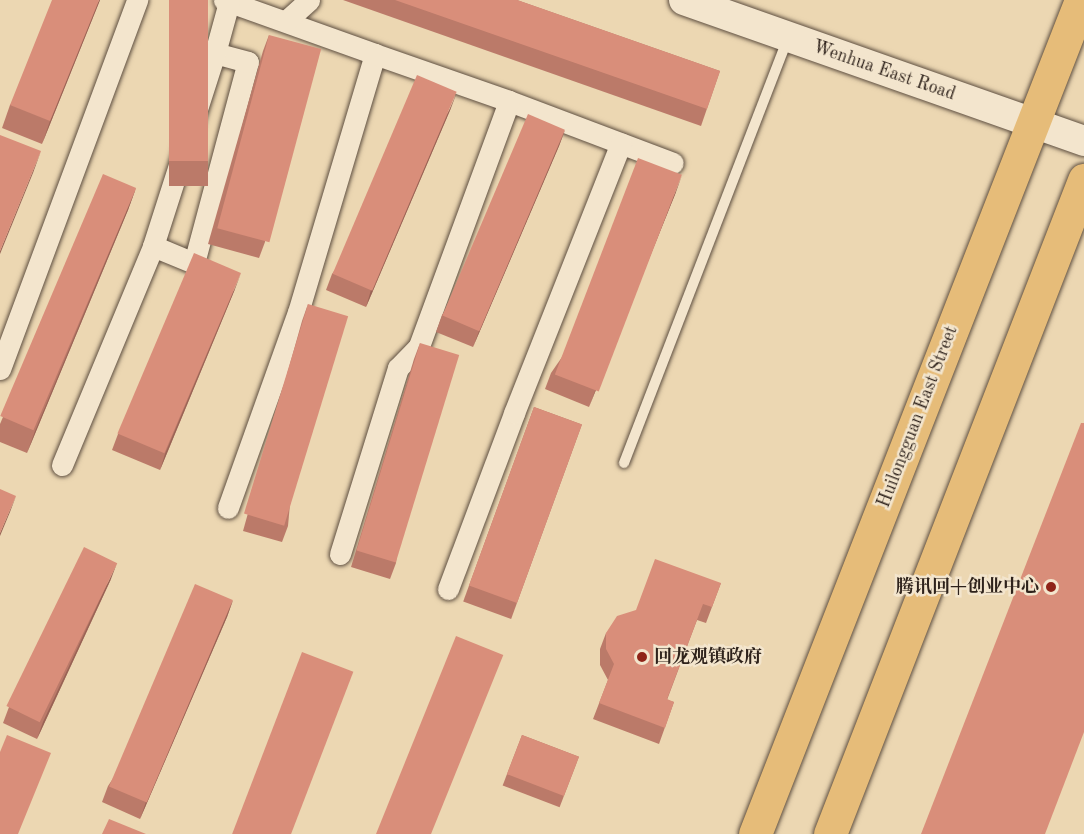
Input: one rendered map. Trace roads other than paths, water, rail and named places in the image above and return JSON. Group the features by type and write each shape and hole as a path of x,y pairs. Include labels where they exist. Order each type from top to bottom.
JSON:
{"main road":[{"name":"Huilongguan East Street","path":"755,834 1081,0"},
{"path":"830,834 1084,180"}],"street":[{"path":"0,369 137,0"},
{"path":"286,0 286,21"},
{"path":"286,21 309,0"},
{"name":"Wenhua East Road","path":"684,0 1084,141"},
{"path":"62,465 153,246 215,53 226,1 509,101 673,163"},
{"path":"153,246 194,263 248,62 215,53"},
{"path":"228,508 298,312 375,54"},
{"path":"340,554 398,368 418,346 509,101"},
{"path":"448,589 621,143"}],"lane":[{"path":"624,463 789,37"}],"place":[{"name":"腾讯回+创业中心","path":"1051,587"},
{"name":"回龙观镇政府","path":"642,657"}]}
